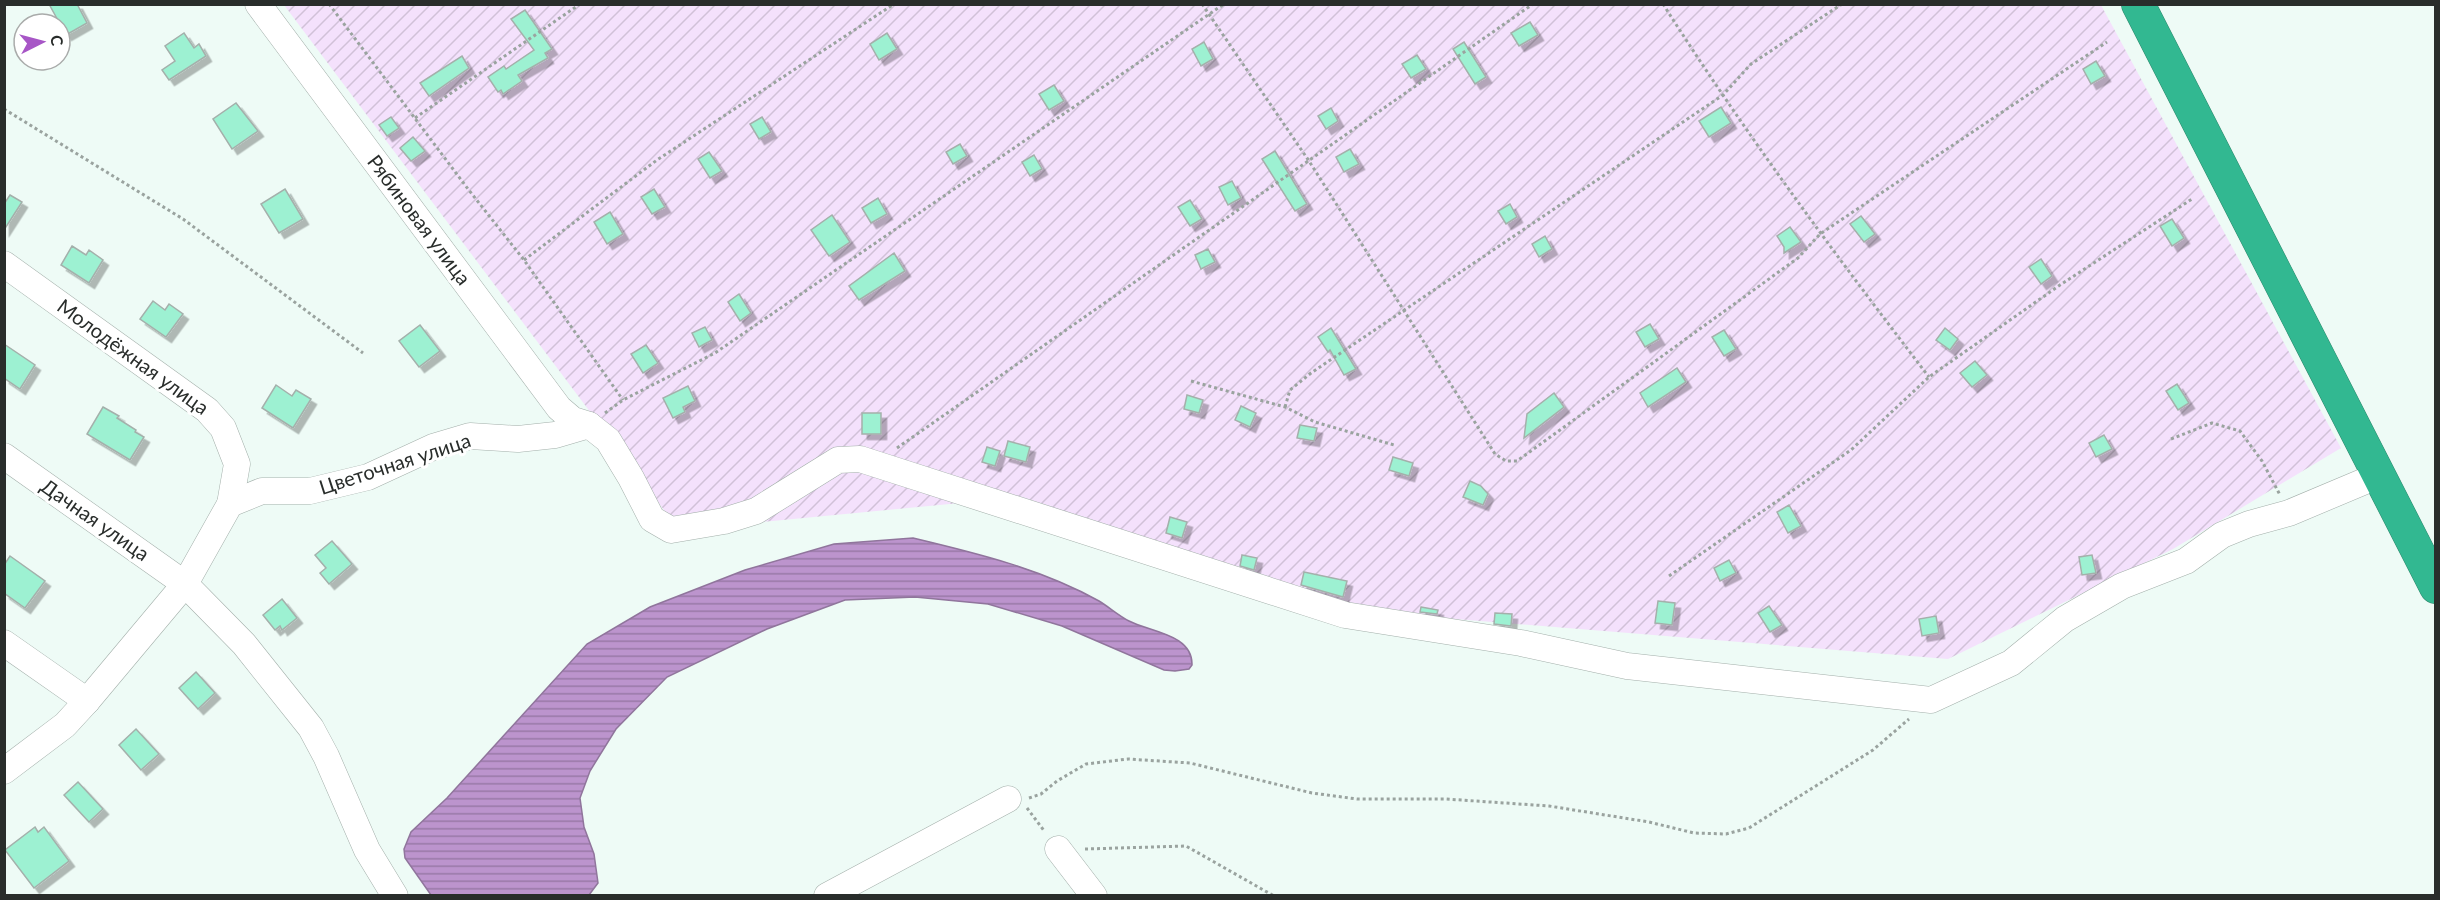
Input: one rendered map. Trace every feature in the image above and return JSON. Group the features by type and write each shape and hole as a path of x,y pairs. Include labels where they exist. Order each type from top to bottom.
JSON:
{"highway":[{"path":"2138,4 2377,476 2436,587"}],"street":[{"name":"Рябиновая улица","path":"258,4 558,408 573,420 589,425 608,440 632,478 652,519 671,530 724,521 756,511 838,460 860,459 877,462 1345,615 1521,643 1627,666 1931,700"},
{"name":"Молодёжная улица","path":"4,264 207,410 223,428 237,464 230,504"},
{"name":"Цветочная улица","path":"230,504 262,491 310,491 368,477 433,447 470,436 518,439 555,435 589,425"},
{"name":"Дачная улица","path":"4,456 185,584 244,644 311,728 368,850 395,896"},
{"path":"1931,700 2011,663 2064,619 2122,586 2186,561 2222,535 2249,524 2289,513 2377,476"},
{"path":"4,771 65,725 87,701 185,584 230,504"},
{"path":"4,643 87,701"},
{"path":"827,896 1008,799"},
{"path":"1058,849 1094,896"}],"path":[{"path":"329,4 524,260 623,400"},
{"path":"415,118 580,4"},
{"path":"524,260 657,160 894,4"},
{"path":"1202,4 1309,161 1495,454 1506,461 1517,460 1798,258 1820,234 2108,42"},
{"path":"589,425 623,400 715,353 1224,4"},
{"path":"877,462 1533,4"},
{"path":"1663,4 1708,75 1820,234 1929,378"},
{"path":"1285,407 1290,390 1311,373 1723,95 1751,64 1842,4"},
{"path":"4,109 183,219 363,353"},
{"path":"1669,576 1851,450 1929,378 2060,285 2192,199"},
{"path":"1191,381 1285,407 1315,422 1394,445"},
{"path":"2171,439 2212,423 2240,431 2262,461 2289,513"},
{"path":"1008,799 1028,799 1041,794 1057,780 1086,764 1128,759 1190,763 1312,793 1357,799 1446,799 1549,806 1649,822 1694,833 1726,834 1749,828 1873,750 1931,700"},
{"path":"1008,799 1027,808 1058,849 1186,846 1274,896"}],"shaded area":[{"path":"284,5 2101,5 2341,448 2173,549 1948,659 1358,611 1022,497 679,530"},
{"path":"913,538 1008,563 1077,590 1099,601 1129,621 1178,640 1186,647 1192,665 1189,669 1164,670 1062,626 988,604 915,597 845,600 767,629 667,677 616,729 590,771 580,798 584,827 594,854 598,883 589,895 431,895 405,858 404,849 411,832 447,798 587,644 650,607 745,570 834,544"}],"building":[{"path":"49,4 77,4 87,23 72,32 72,12 53,12"},
{"path":"525,10 552,49 545,53 548,58 518,75 522,81 503,94 501,90 498,92 488,77 504,66 506,69 534,50 511,19"},
{"path":"1530,22 1538,35 1519,46 1511,33"},
{"path":"184,33 194,48 199,44 206,56 169,80 162,70 175,61 165,46"},
{"path":"887,33 897,49 879,60 870,44"},
{"path":"1204,42 1213,59 1201,66 1192,49"},
{"path":"1464,42 1486,77 1475,84 1453,49"},
{"path":"1417,55 1426,69 1411,78 1402,64"},
{"path":"462,56 469,68 429,96 420,83"},
{"path":"2096,61 2105,76 2091,84 2083,69"},
{"path":"1054,85 1064,101 1049,110 1039,94"},
{"path":"236,103 258,131 232,149 213,119"},
{"path":"1721,107 1731,123 1709,137 1699,121"},
{"path":"1331,108 1338,121 1326,129 1318,116"},
{"path":"391,117 399,128 387,136 379,125"},
{"path":"762,117 771,132 759,139 750,124"},
{"path":"413,137 425,151 411,161 400,148"},
{"path":"960,144 967,156 953,164 946,152"},
{"path":"1350,149 1359,164 1344,172 1336,157"},
{"path":"1275,151 1307,204 1295,211 1262,159"},
{"path":"709,152 722,171 710,178 698,159"},
{"path":"1034,155 1042,169 1030,176 1022,162"},
{"path":"1232,181 1241,198 1228,205 1219,187"},
{"path":"285,189 303,219 279,233 261,204"},
{"path":"654,189 665,207 652,214 641,197"},
{"path":"10,195 22,202 4,230 4,204"},
{"path":"878,198 887,214 871,223 862,208"},
{"path":"1190,200 1202,219 1190,226 1178,207"},
{"path":"1510,204 1517,217 1506,224 1498,211"},
{"path":"610,212 623,234 607,244 594,222"},
{"path":"832,215 850,242 829,256 811,230"},
{"path":"1861,216 1875,234 1864,242 1850,224"},
{"path":"2172,219 2184,238 2172,246 2160,226"},
{"path":"1790,227 1801,242 1784,253 1784,247 1777,236"},
{"path":"1545,236 1552,249 1539,257 1532,244"},
{"path":"72,246 86,255 89,250 103,260 89,283 61,265"},
{"path":"1208,249 1215,262 1201,269 1195,255"},
{"path":"894,253 905,271 859,300 849,286"},
{"path":"2041,259 2052,276 2041,284 2029,267"},
{"path":"739,294 751,313 740,321 728,302"},
{"path":"153,301 165,310 169,304 183,314 166,337 140,319"},
{"path":"1650,324 1659,339 1645,347 1636,332"},
{"path":"420,325 440,351 419,367 399,341"},
{"path":"705,327 712,340 699,347 692,333"},
{"path":"1331,328 1356,369 1344,375 1330,350 1328,352 1318,337"},
{"path":"1945,328 1958,339 1950,350 1936,340"},
{"path":"1724,330 1736,349 1724,356 1712,337"},
{"path":"4,344 35,365 20,389 4,378"},
{"path":"646,345 658,363 643,373 631,354"},
{"path":"1975,361 1987,375 1972,387 1960,373"},
{"path":"1677,368 1686,382 1648,407 1640,393"},
{"path":"2177,384 2189,403 2178,410 2166,391"},
{"path":"276,385 292,396 296,390 311,399 293,428 262,408"},
{"path":"688,386 695,401 683,407 685,412 673,418 663,398"},
{"path":"1554,393 1564,407 1524,438 1527,414"},
{"path":"1187,395 1203,400 1199,413 1184,409"},
{"path":"1241,406 1256,413 1250,427 1235,420"},
{"path":"103,407 119,416 117,418 144,437 130,460 87,434"},
{"path":"862,413 881,413 881,434 862,434"},
{"path":"1300,425 1317,428 1314,441 1297,438"},
{"path":"2104,435 2112,449 2096,457 2089,443"},
{"path":"1008,441 1030,447 1026,462 1004,456"},
{"path":"987,447 1000,451 995,466 982,462"},
{"path":"1393,457 1413,463 1409,476 1389,470"},
{"path":"1470,481 1481,486 1488,494 1483,505 1463,497"},
{"path":"1789,505 1801,526 1788,533 1777,512"},
{"path":"1170,517 1187,522 1182,538 1166,533"},
{"path":"332,541 352,564 329,584 320,573 326,568 315,555"},
{"path":"1242,555 1257,558 1254,570 1240,566"},
{"path":"2092,555 2096,573 2082,575 2079,557"},
{"path":"10,556 45,581 25,608 4,593 4,565"},
{"path":"1729,560 1736,573 1720,581 1714,568"},
{"path":"1304,572 1347,581 1343,597 1301,585"},
{"path":"282,599 297,618 282,630 280,626 275,630 263,615"},
{"path":"1658,601 1675,603 1672,625 1655,623"},
{"path":"1769,606 1782,625 1770,632 1758,613"},
{"path":"1421,607 1438,610 1437,614 1420,612"},
{"path":"1495,613 1512,614 1511,626 1494,624"},
{"path":"1936,616 1939,633 1922,636 1919,619"},
{"path":"196,672 215,693 198,709 179,688"},
{"path":"136,729 159,754 141,770 119,745"},
{"path":"78,782 103,809 89,822 64,795"},
{"path":"35,827 38,832 44,827 69,861 34,888 5,850"}]}
